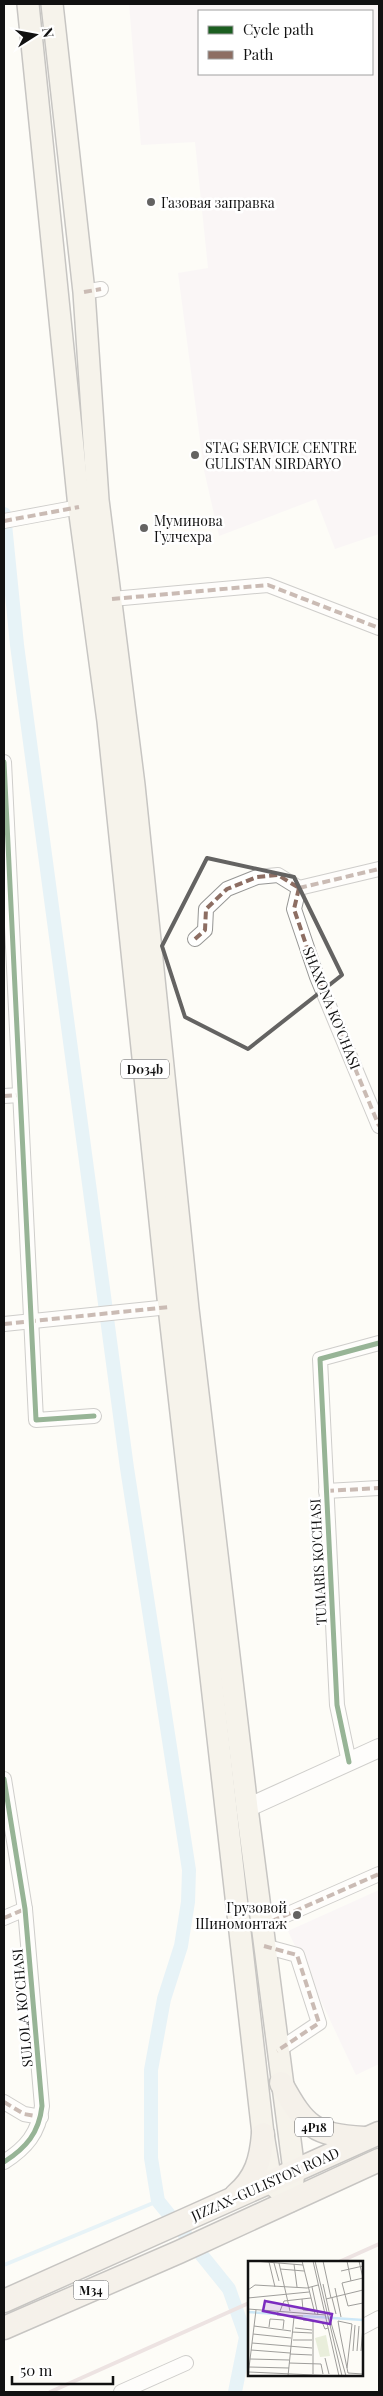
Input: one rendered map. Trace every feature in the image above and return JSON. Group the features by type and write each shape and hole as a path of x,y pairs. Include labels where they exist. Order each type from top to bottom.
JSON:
{"highway":[{"name":"4P18","path":"281,2083 294,2107 313,2127 336,2136 373,2136"},
{"path":"230,2200 248,2184 256,2172 262,2154 263,2134"},
{"name":"M34","path":"373,2136 364,2141 364,2152 371,2159 379,2160"},
{"name":"JIZZAX-GULISTON ROAD","path":"4,2301 373,2136"},
{"name":"M34","path":"290,2201 379,2160"},
{"name":"JIZZAX-GULISTON ROAD","path":"4,2328 179,2252 290,2201"}],"main road":[{"name":"D034b","path":"28,4 80,507 108,721 169,1307 263,2134 271,2182"},
{"name":"D034b","path":"52,4 92,290 98,500 112,599 136,805 188,1309 247,1808 294,2172 290,2201"},
{"path":"271,2182 290,2201"}],"street":[{"path":"10,520 80,507"},
{"path":"112,599 268,585 379,628"},
{"path":"4,762 14,1016 20,1095 36,1420 94,1416"},
{"path":"195,939 205,930 206,909 227,889 257,877 278,875 299,888 379,869"},
{"name":"SHAXONA KO'CHASI","path":"299,888 294,909 314,968 379,1126"},
{"path":"4,1096 20,1095"},
{"path":"4,1324 169,1307"},
{"name":"TUMARIS KO'CHASI","path":"349,1762 337,1705 320,1359 379,1343"},
{"path":"326,1491 379,1488"},
{"path":"247,1808 379,1748"},
{"name":"SULOLA KO'CHASI","path":"4,1779 8,1830 25,1909 42,2106 41,2117 36,2131 28,2144 4,2162"},
{"path":"263,1936 379,1874"},
{"path":"4,1918 25,1909"},
{"path":"263,1936 297,1955 319,2023 277,2051"},
{"path":"4,2102 24,2114 41,2117"},
{"path":"363,2326 379,2318"},
{"path":"121,2392 186,2363"}],"highlighted area":[{"path":"207,858 294,877 342,975 248,1049 185,1017 162,946"}],"shaded area":[{"path":"129,4 379,4 379,534 335,549 316,499 219,536 204,470 178,273 208,268 195,142 141,145"},
{"path":"379,1890 379,2064 356,2075 288,1931"}],"waterway":[{"path":"4,514 17,645 127,1468 189,1870 188,1902 181,1946 164,1999 151,2070 151,2158 158,2201 229,2289 246,2337 235,2392"},
{"path":"4,2265 158,2201"}],"railway":[{"path":"341,2261 379,2244"},
{"path":"50,2392 248,2303"}],"marked path":[{"path":"84,292 101,289"},
{"path":"4,521 79,507"},
{"path":"112,599 268,585 379,628"},
{"path":"299,888 379,869"},
{"path":"195,939 205,930 206,909 227,889 257,877 278,875 299,888"},
{"path":"299,888 294,909 317,977 379,1126"},
{"path":"4,1096 20,1095"},
{"path":"4,1324 169,1307"},
{"path":"326,1491 379,1488"},
{"path":"261,1926 379,1874"},
{"path":"4,1918 25,1909"},
{"path":"264,1946 297,1955 319,2023 277,2051"},
{"path":"4,2102 24,2114 41,2117"}],"cycle path":[{"path":"4,762 36,1420 94,1416"},
{"path":"349,1762 337,1705 320,1359 379,1343"},
{"path":"4,1779 25,1909 42,2106 38,2124 30,2139 19,2151 4,2162"}],"place":[{"name":"Газовая заправка","path":"151,202"},
{"name":"STAG SERVICE CENTRE GULISTAN SIRDARYO","path":"195,455"},
{"name":"Муминова Гулчехра","path":"144,528"},
{"name":"Грузовой Шиномонтаж","path":"297,1915"}]}
